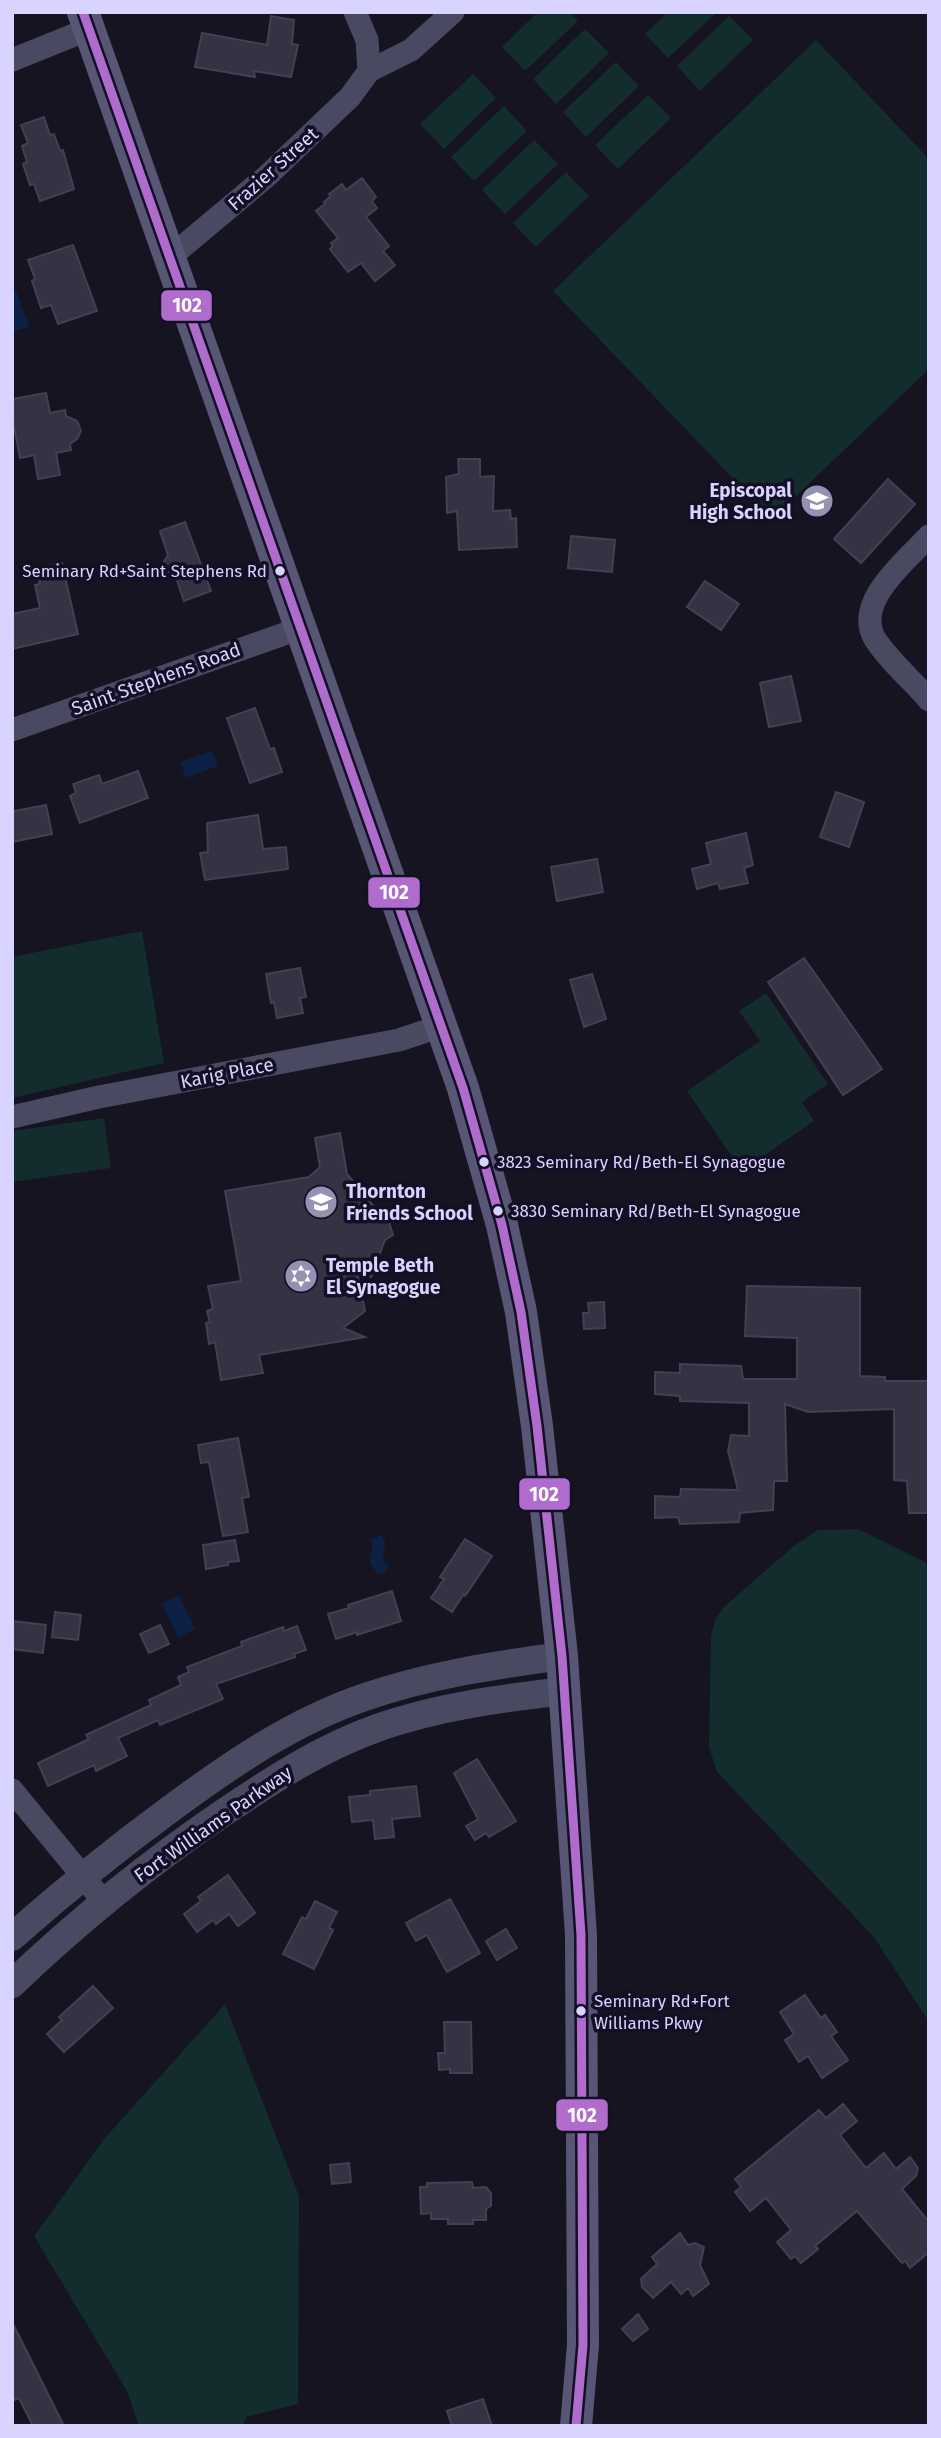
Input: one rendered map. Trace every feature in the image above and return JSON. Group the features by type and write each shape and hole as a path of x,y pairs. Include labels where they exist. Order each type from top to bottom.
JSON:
{"main road":[{"path":"86,21 471,1113 502,1225 515,1285 537,1426 562,1656 581,1935 583,2345 576,2426"}],"street":[{"path":"355,12 367,40 369,71 411,50 453,12"},
{"path":"12,60 86,21"},
{"name":"Frazier Street","path":"169,258 267,176 341,106 369,71"},
{"path":"929,536 880,589 872,605 870,623 874,637 929,700"},
{"name":"Saint Stephens Road","path":"12,730 301,628"},
{"name":"Karig Place","path":"12,1117 99,1097 399,1040 441,1026"},
{"name":"Fort Williams Parkway","path":"12,1937 82,1876 252,1751 312,1718 363,1697 412,1682 471,1669 562,1656"},
{"name":"Fort Williams Parkway","path":"12,1984 104,1902 201,1828 278,1775 341,1743 415,1716 565,1691"},
{"path":"12,1790 104,1902"}],"green space":[{"path":"538,12 570,12 578,21 525,71 502,47"},
{"path":"668,12 717,12 668,58 645,34"},
{"path":"729,16 753,40 700,91 677,66"},
{"path":"585,29 609,53 556,104 533,79"},
{"path":"816,40 929,159 929,369 772,519 553,291"},
{"path":"616,62 639,86 586,137 563,112"},
{"path":"473,74 496,98 444,149 420,124"},
{"path":"648,95 671,118 618,169 595,145"},
{"path":"504,106 527,131 474,181 451,157"},
{"path":"534,140 558,164 505,214 482,190"},
{"path":"566,172 589,196 536,247 513,223"},
{"path":"142,931 164,1063 12,1098 12,957"},
{"path":"766,993 828,1084 802,1102 814,1121 742,1171 687,1091 760,1041 739,1011"},
{"path":"104,1118 111,1168 12,1182 12,1131"},
{"path":"858,1529 929,1564 929,2022 874,1937 717,1772 709,1747 711,1636 715,1620 724,1607 795,1545 818,1530"},
{"path":"225,2004 299,2196 298,2404 246,2417 243,2426 139,2426 127,2391 34,2236 105,2138"}],"water":[{"path":"16,290 29,327 12,332 12,291"},
{"path":"212,751 218,766 186,778 180,762"},
{"path":"378,1536 384,1539 383,1560 389,1566 385,1572 378,1574 371,1565 370,1554 371,1540"},
{"path":"179,1595 195,1629 178,1637 162,1603"}],"building":[{"path":"271,16 294,20 292,44 298,45 291,77 254,71 255,77 195,67 202,33 267,45"},
{"path":"44,117 50,135 54,134 60,151 63,150 74,189 40,201 34,184 30,185 23,164 27,162 22,146 28,143 21,125"},
{"path":"362,178 376,197 372,201 377,208 366,217 389,246 383,251 395,265 375,281 361,263 348,272 330,249 333,246 331,243 338,238 316,211 325,204 331,196 329,194 342,184 346,190"},
{"path":"73,245 97,311 58,324 51,305 41,308 28,260"},
{"path":"46,393 50,413 65,410 66,416 77,421 81,431 77,439 70,444 71,450 56,453 60,475 38,479 34,455 20,458 12,416 12,399"},
{"path":"458,459 480,459 480,477 494,476 493,511 510,510 511,519 516,518 517,547 459,550 457,511 447,513 446,477 459,474"},
{"path":"888,479 915,504 861,563 834,539"},
{"path":"185,522 211,591 184,601 176,578 159,570 168,555 160,531"},
{"path":"571,536 615,540 612,572 568,568"},
{"path":"62,563 78,634 12,649 12,614 40,608 35,585 40,584 37,569"},
{"path":"705,581 739,604 721,630 687,607"},
{"path":"791,676 801,721 769,727 760,683"},
{"path":"255,708 270,749 274,748 282,772 250,783 227,718"},
{"path":"138,771 148,798 80,823 70,796 76,793 73,784 99,775 102,784"},
{"path":"836,792 864,802 849,847 820,837"},
{"path":"46,805 52,834 12,842 12,814 15,811"},
{"path":"258,815 263,849 286,847 288,869 205,880 200,853 208,852 207,823"},
{"path":"746,833 753,865 744,868 748,883 720,889 718,883 697,889 692,869 711,864 706,843"},
{"path":"597,859 603,892 557,901 551,867"},
{"path":"804,958 882,1069 843,1095 768,982"},
{"path":"300,968 306,997 300,998 303,1013 277,1018 274,1002 271,1003 266,974"},
{"path":"592,974 606,1019 584,1027 570,980"},
{"name":"Temple Beth El Synagogue","path":"340,1133 347,1174 380,1214 387,1215 393,1235 385,1240 371,1277 357,1272 365,1311 343,1328 365,1337 259,1355 263,1373 221,1380 215,1342 209,1344 206,1323 210,1322 207,1311 213,1309 208,1286 241,1281 225,1191 309,1177 320,1167 315,1138"},
{"path":"747,1286 860,1288 860,1376 885,1377 885,1381 929,1381 929,1513 909,1513 907,1481 894,1480 894,1409 808,1412 785,1404 787,1481 774,1481 773,1510 740,1513 739,1522 680,1524 678,1517 655,1518 655,1496 680,1497 681,1489 738,1490 728,1451 731,1435 749,1436 749,1403 680,1401 680,1396 655,1394 655,1372 680,1373 680,1364 741,1366 743,1379 797,1379 797,1338 745,1336"},
{"path":"604,1302 605,1328 584,1329 583,1313 589,1313 588,1303"},
{"path":"238,1438 249,1497 242,1498 248,1532 223,1536 209,1462 201,1463 198,1445"},
{"path":"465,1539 492,1556 452,1612 431,1598 444,1579 440,1577"},
{"path":"235,1540 239,1561 206,1569 203,1545"},
{"path":"392,1591 401,1621 336,1639 328,1614"},
{"path":"55,1612 81,1615 78,1640 52,1637"},
{"path":"12,1621 46,1625 43,1653 12,1649"},
{"path":"160,1625 169,1644 149,1653 140,1634"},
{"path":"297,1626 306,1650 294,1654 295,1657 216,1684 223,1699 160,1725 158,1720 118,1738 127,1756 96,1771 94,1765 48,1786 38,1763 89,1739 86,1735 151,1705 149,1700 181,1685 178,1677 189,1672 187,1667 242,1646 241,1642 283,1627 284,1631"},
{"path":"477,1759 516,1821 489,1837 486,1833 475,1840 466,1826 478,1819 454,1773"},
{"path":"416,1786 420,1816 392,1819 394,1837 375,1839 373,1820 352,1822 349,1797 370,1795 370,1791"},
{"path":"228,1875 255,1913 238,1926 229,1914 216,1924 213,1920 197,1932 184,1914 201,1901 198,1897"},
{"path":"450,1899 480,1953 447,1972 427,1935 416,1941 406,1923"},
{"path":"315,1901 337,1912 329,1928 333,1930 314,1969 283,1954 302,1917 306,1919"},
{"path":"506,1929 517,1948 497,1960 486,1941"},
{"path":"93,1986 113,2008 64,2052 47,2034 62,2020 59,2017"},
{"path":"805,1995 821,2018 825,2015 837,2032 831,2036 848,2060 822,2078 808,2056 799,2062 785,2040 794,2034 780,2012"},
{"path":"444,2022 471,2022 472,2073 439,2070 438,2053 445,2053"},
{"path":"843,2104 857,2121 840,2135 866,2168 884,2153 896,2169 910,2157 918,2168 916,2176 902,2189 929,2222 929,2252 910,2268 905,2261 902,2263 857,2211 815,2246 818,2249 801,2263 795,2256 791,2259 777,2242 791,2230 766,2198 750,2211 735,2192 741,2187 735,2179 819,2110 826,2118"},
{"path":"349,2163 351,2182 332,2184 330,2165"},
{"path":"472,2182 473,2188 486,2187 491,2193 491,2206 486,2209 486,2220 473,2220 473,2224 448,2224 448,2219 431,2219 431,2213 421,2214 420,2187 427,2187 427,2183"},
{"path":"680,2233 688,2245 695,2243 704,2247 700,2265 709,2284 693,2296 688,2288 681,2294 671,2282 653,2298 642,2287 641,2279 657,2264 652,2257"},
{"path":"638,2314 648,2329 633,2341 622,2329"},
{"path":"12,2322 64,2426 33,2426 19,2398 12,2401"},
{"path":"483,2399 492,2426 452,2426 447,2411"}],"transit line":[{"name":"102","path":"83,12 463,1088 502,1225 521,1312 537,1426 562,1656 581,1935 583,2345 576,2426"}],"place":[{"name":"Episcopal High School","path":"817,501"},
{"name":"Seminary Rd+Saint Stephens Rd","path":"280,571"},
{"name":"3823 Seminary Rd/Beth-El Synagogue","path":"484,1162"},
{"name":"Thornton Friends School","path":"321,1202"},
{"name":"3830 Seminary Rd/Beth-El Synagogue","path":"498,1211"},
{"name":"Temple Beth El Synagogue","path":"301,1276"},
{"name":"Seminary Rd+Fort Williams Pkwy","path":"581,2011"}]}
